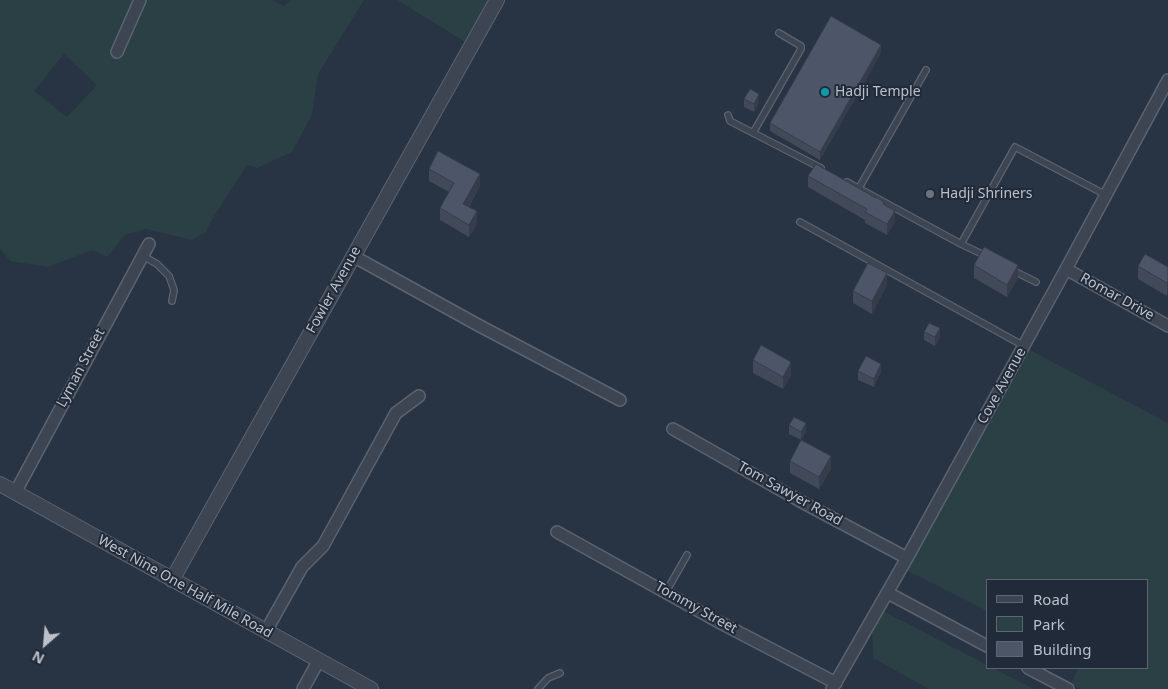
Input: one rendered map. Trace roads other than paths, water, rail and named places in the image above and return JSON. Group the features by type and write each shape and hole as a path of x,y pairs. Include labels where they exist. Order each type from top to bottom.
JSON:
{"street":[{"path":"117,52 140,0"},
{"name":"Fowler Avenue","path":"172,580 497,0"},
{"name":"Cove Avenue","path":"834,686 1024,346 1168,80"},
{"name":"Lyman Street","path":"15,493 149,244"},
{"path":"353,256 620,400"},
{"name":"Romar Drive","path":"1066,269 1168,326"},
{"path":"266,631 302,567 323,546 396,413 419,396"},
{"name":"Tom Sawyer Road","path":"673,430 907,558"},
{"name":"West Nine One Half Mile Road","path":"0,484 371,689"},
{"name":"Tommy Street","path":"557,532 834,686"},
{"path":"888,592 986,645"},
{"path":"303,689 319,660"},
{"path":"1030,669 1068,689"}],"lane":[{"path":"753,133 802,49 801,46 779,33"},
{"path":"859,188 926,70"},
{"path":"728,115 730,121 824,170"},
{"path":"961,244 1015,147 1106,196"},
{"path":"841,179 994,260"},
{"path":"800,222 1024,346"},
{"path":"143,256 157,264 169,276 174,290 172,301"},
{"path":"1003,265 1036,282"},
{"path":"666,592 687,555"},
{"path":"538,689 548,678 560,673"}],"place":[{"name":"Hadji Temple","path":"825,92"},
{"name":"Hadji Shriners","path":"930,194"}]}
